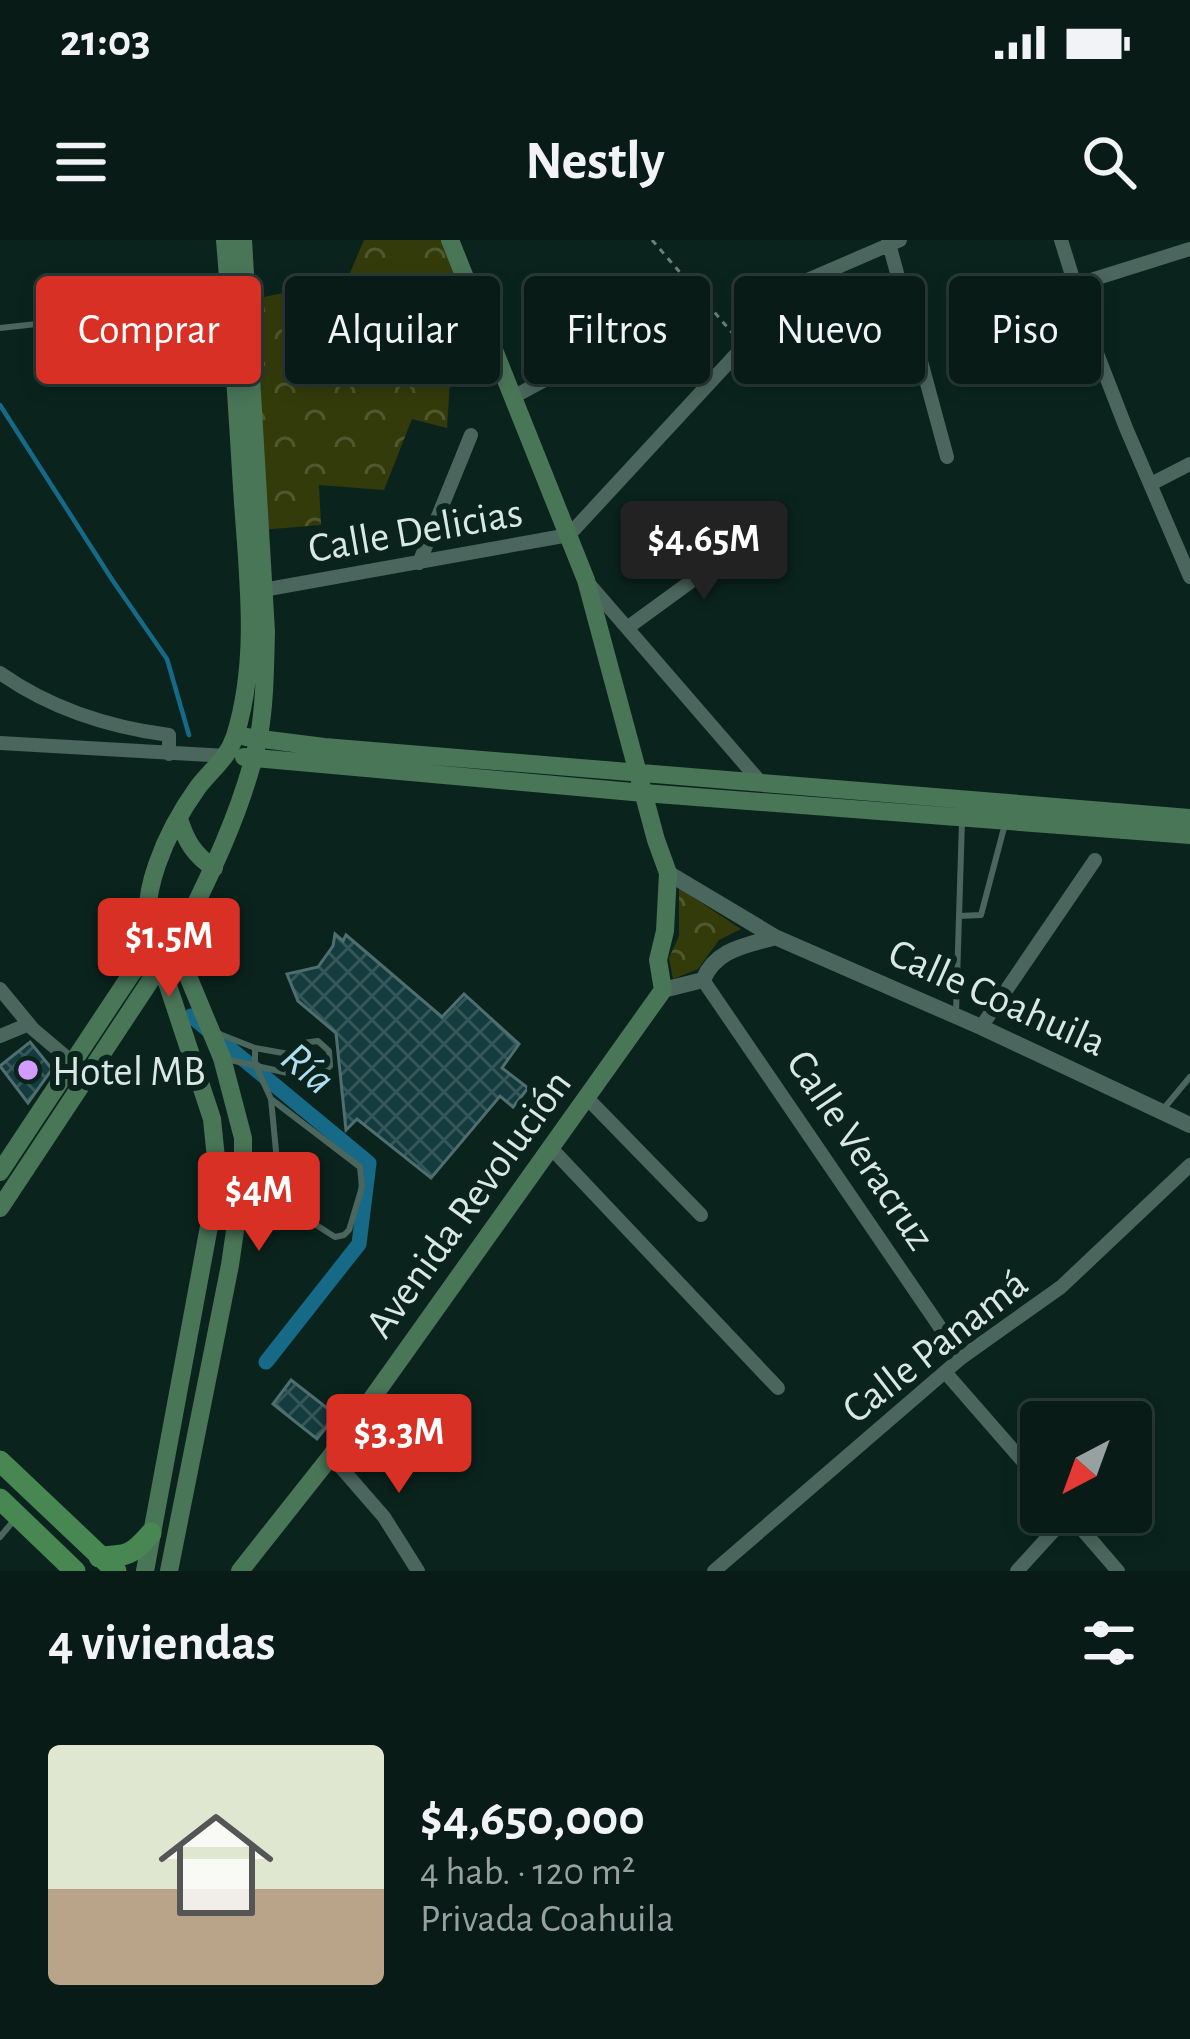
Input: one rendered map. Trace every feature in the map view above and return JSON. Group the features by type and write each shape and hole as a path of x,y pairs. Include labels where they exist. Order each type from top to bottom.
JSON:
{"main road":[{"path":"169,1571 243,1176 243,1138 222,1058 168,953 152,941 148,913 157,863 178,819 206,777 227,756 248,665 256,587 237,272 225,240"},
{"path":"236,276 243,240"},
{"path":"450,240 586,580 668,873 665,931 658,959 663,990"},
{"path":"0,1172 168,953 214,868 243,796 264,697 266,632 256,587 237,384"},
{"path":"235,736 255,748"},
{"path":"227,756 255,748 962,818 1190,835"},
{"path":"641,784 762,784 1190,818"},
{"path":"178,819 199,858 214,868"},
{"path":"145,1571 218,1178 212,1119 168,953"},
{"name":"Avenida Revolución","path":"240,1571 331,1456 663,990"},
{"path":"0,1208 80,1068"},
{"path":"0,1461 105,1566"},
{"path":"0,1477 105,1566"},
{"path":"0,1499 75,1571"},
{"path":"105,1566 136,1551 151,1533"}],"street":[{"path":"1060,240 1072,276"},
{"path":"893,241 946,457"},
{"name":"Calle Delicias","path":"816,276 893,241"},
{"path":"1101,277 1190,249"},
{"name":"Calle Delicias","path":"256,587 569,536 734,358"},
{"path":"1101,364 1190,577"},
{"path":"513,397 537,384"},
{"path":"419,563 472,435"},
{"path":"1151,484 1190,464"},
{"path":"627,628 752,537"},
{"path":"586,580 762,784"},
{"path":"0,673 23,689 92,720 169,735 169,754"},
{"path":"0,742 227,756"},
{"path":"981,1027 1095,860"},
{"name":"Calle Coahuila","path":"668,873 775,937 956,1015 1190,1125"},
{"path":"663,990 703,980 722,954 775,937"},
{"name":"Calle Veracruz","path":"703,980 961,1358"},
{"path":"0,988 29,1024 80,1068"},
{"path":"0,1036 29,1024"},
{"path":"587,1098 701,1215"},
{"path":"551,1148 778,1388"},
{"name":"Calle Panamá","path":"714,1571 961,1358 1061,1287 1190,1166"},
{"path":"945,1372 1020,1458"},
{"path":"331,1456 384,1517 418,1571"},
{"path":"1017,1571 1050,1533"},
{"path":"1085,1533 1118,1571"}],"lane":[{"path":"0,328 36,324"},
{"path":"956,1015 962,818"},
{"path":"959,916 981,915 1006,821"},
{"path":"211,1030 255,1048 294,1054"},
{"path":"222,1058 305,1076 320,1077 330,1066 329,1051 318,1041 303,1043 294,1054 295,1068 305,1076"},
{"path":"255,1048 256,1064 271,1099 276,1189 285,1205 335,1237 344,1235 362,1187 360,1168 271,1099"},
{"path":"1163,1110 1190,1077"},
{"path":"0,1537 17,1516"}],"path":[{"path":"652,240 734,335"}],"green space":[{"path":"364,240 444,240 458,276 349,276"},
{"path":"285,293 285,384 450,384 447,428 412,419 384,490 319,485 321,525 260,530 253,384 261,384 261,298"},
{"path":"679,888 741,929 719,940 698,969 673,979 669,958 679,936"}],"building":[{"path":"335,934 343,941 346,935 442,1017 464,994 519,1044 502,1068 528,1088 513,1107 500,1096 431,1178 357,1119 346,1130 336,1033 298,1001 287,974 318,967 333,946"},
{"path":"30,1042 52,1069 28,1103 0,1066"},
{"path":"291,1380 336,1415 317,1439 273,1404"}],"waterway":[{"path":"0,405 167,659 189,735"},
{"name":"Ría","path":"191,1016 369,1163 359,1244 266,1362"}],"place":[{"name":"Hotel MB","path":"28,1070"}]}
